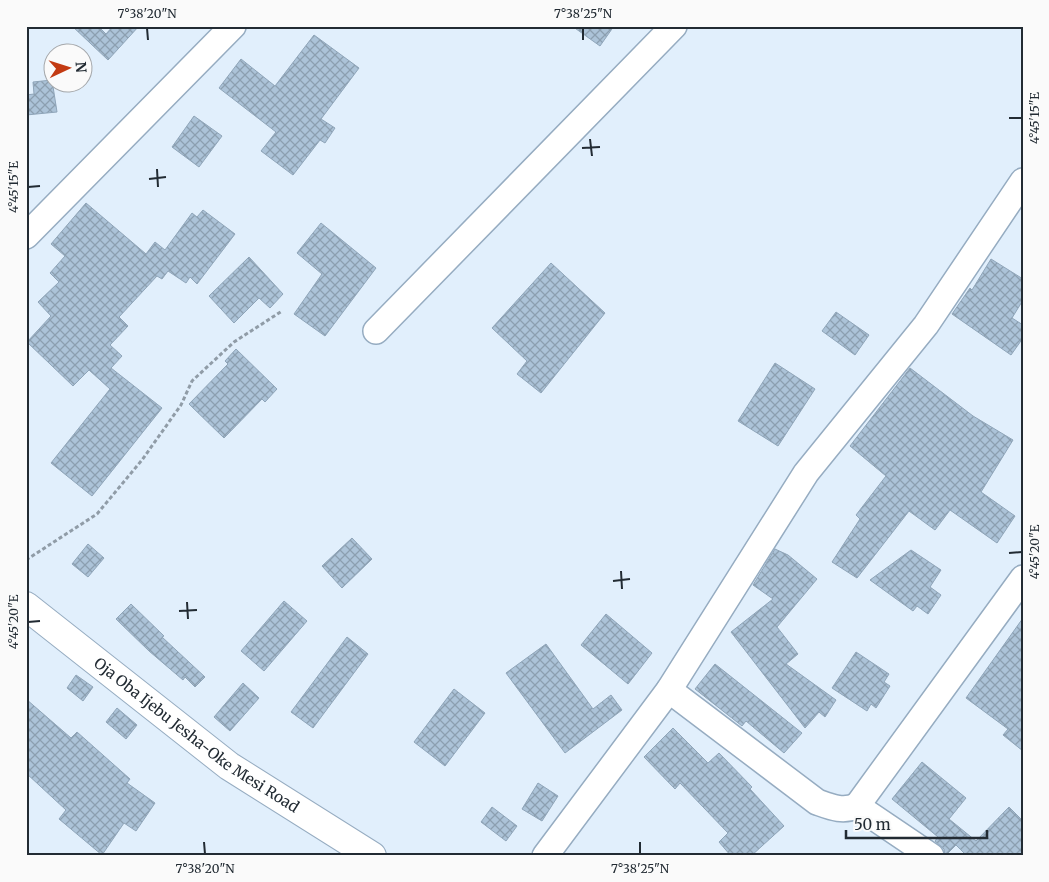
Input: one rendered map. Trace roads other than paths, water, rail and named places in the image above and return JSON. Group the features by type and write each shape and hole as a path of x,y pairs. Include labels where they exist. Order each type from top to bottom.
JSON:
{"main road":[{"name":"Oja Oba Ijebu Jesha-Oke Mesi Road","path":"26,606 230,766 372,856"}],"street":[{"path":"26,236 233,26"},
{"path":"376,331 674,26"},
{"path":"545,856 669,690 806,472 926,325 1023,181"},
{"path":"669,690 816,802 836,809 848,809 857,806 1023,578"},
{"path":"857,806 931,856"}]}
